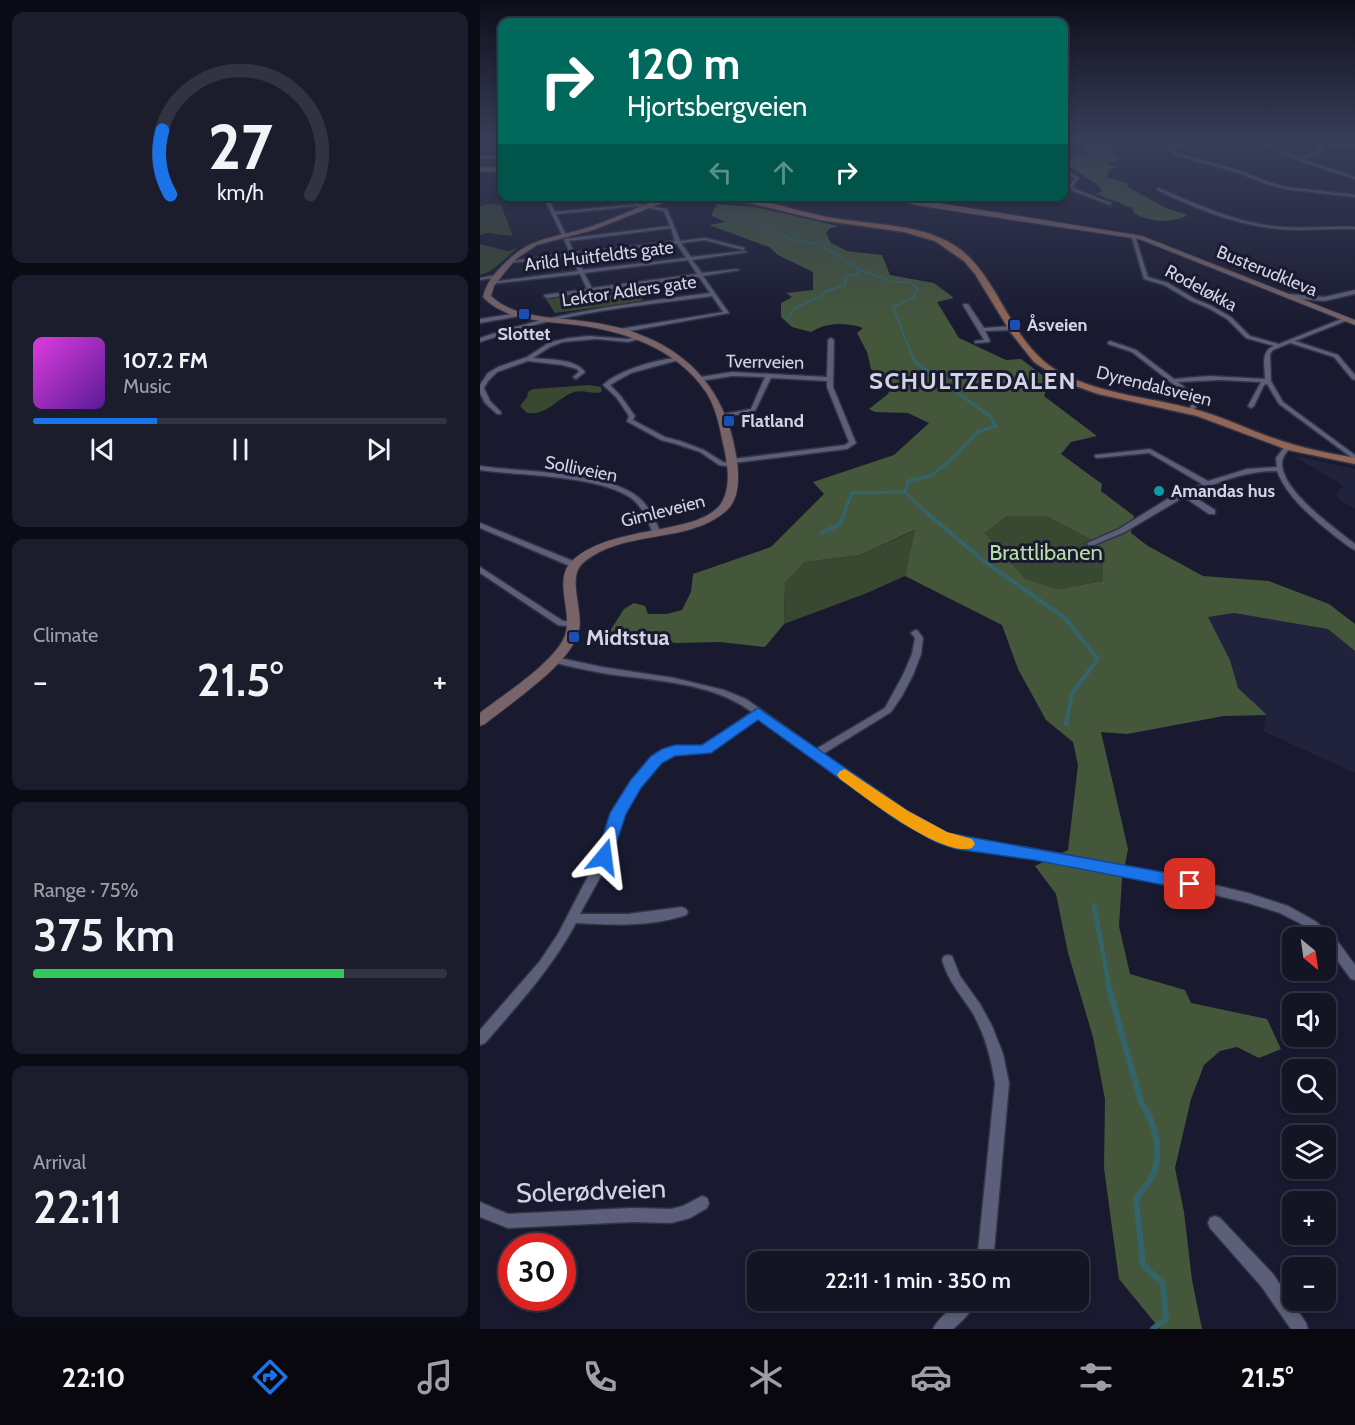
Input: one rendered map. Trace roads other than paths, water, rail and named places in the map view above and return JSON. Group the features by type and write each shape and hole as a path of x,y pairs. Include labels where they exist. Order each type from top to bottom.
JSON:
{"main road":[{"name":"Dyrendalsveien","path":"772,203 808,215 904,231 944,243 967,259 1012,328 1038,361 1063,377 1113,396 1190,411 1288,446 1355,459"}],"street":[{"path":"549,203 590,290"},
{"path":"565,238 659,203"},
{"name":"Busterudkleva","path":"939,203 1133,236 1174,249 1355,323"},
{"path":"1186,203 1198,209 1248,224 1300,229 1355,228"},
{"path":"554,213 638,205 666,210 678,243 726,313 619,331"},
{"path":"494,280 508,262 537,241 672,227"},
{"name":"Rodeløkka","path":"1133,236 1146,278 1166,284 1210,307 1229,318 1248,337 1278,345"},
{"name":"Arild Huitfeldts gate","path":"480,279 494,280 581,272 745,252 705,239 678,243"},
{"path":"508,262 678,243"},
{"path":"547,296 737,270"},
{"name":"Gimleveien","path":"494,280 487,297 491,303 518,315 550,318 619,331 640,338 677,359 700,379 714,397 721,416 733,463 731,501 723,511 695,525 613,541 597,548 575,564"},
{"path":"1316,308 1321,303 1355,292"},
{"name":"Lektor Adlers gate","path":"480,339 550,318 713,294"},
{"path":"1285,295 1309,299 1334,298"},
{"path":"966,305 987,341 977,342"},
{"path":"480,321 518,315"},
{"path":"1346,319 1278,345 1267,354 1268,381 1281,403 1355,459"},
{"path":"982,330 1012,328"},
{"path":"499,413 483,395 481,388 484,382 502,366 527,359 541,348 558,342 596,338 622,341 640,338"},
{"path":"677,359 632,372 606,385 618,396 632,416 630,421 663,439 678,442 702,452 721,464 733,463 853,443 829,379 831,340"},
{"path":"1288,341 1336,356 1354,378"},
{"path":"1110,343 1134,351 1194,397 1196,403 1190,411"},
{"path":"527,359 572,365 582,372 576,377"},
{"name":"Tverrveien","path":"700,379 732,374 829,379"},
{"path":"721,416 753,410 769,376"},
{"path":"1173,381 1205,377 1268,381"},
{"path":"1251,406 1262,384 1268,381"},
{"path":"1288,446 1283,450 1278,469 1282,481 1305,506 1355,548"},
{"path":"1097,456 1150,451 1207,484"},
{"name":"Solliveien","path":"480,468 577,480 620,490 637,501 656,532"},
{"path":"1091,543 1112,537 1185,494 1233,473 1259,468 1278,469"},
{"path":"1185,494 1212,512"},
{"path":"480,525 575,564 569,578 574,624 568,642 555,660 480,721"},
{"path":"480,569 561,623 574,624"},
{"path":"816,754 874,719 896,702 918,652 919,638 915,633"},
{"path":"555,660 698,685 732,696 902,816 956,842 1034,853 1190,884 1284,909 1311,924 1331,942 1355,975"},
{"path":"480,1040 544,965 573,918 604,857 618,813 636,784 667,752 706,750 758,713"},
{"path":"573,918 620,921 682,912"},
{"path":"948,960 951,973 989,1031 998,1059 1002,1083 986,1251"},
{"name":"Solerødveien","path":"480,1209 508,1221 632,1215 671,1216 685,1213 702,1203"},
{"path":"1215,1222 1267,1280 1300,1329"},
{"path":"940,1329 960,1311"}],"waterway":[{"path":"726,213 785,236"},
{"path":"782,234 796,241 819,244 861,270"},
{"path":"788,318 795,308 823,295 824,292 845,285 846,276 856,274 861,270"},
{"path":"861,270 891,281"},
{"path":"896,282 909,282 918,288 914,297 893,307 913,358"},
{"path":"905,492 908,481 931,476 953,458 977,432 996,426 991,417 915,362 913,356"},
{"path":"843,516 852,493 905,492"},
{"path":"905,492 930,516"},
{"path":"822,533 840,524 844,514"},
{"path":"928,514 985,562 1064,617 1098,659 1072,693 1067,720"},
{"path":"1066,724 1067,719"},
{"path":"1094,905 1109,986"},
{"path":"1108,984 1141,1102 1156,1137 1156,1166 1153,1175 1136,1198 1143,1265 1163,1284 1166,1319 1153,1329"}],"place":[{"name":"Slottet","path":"524,314"},
{"name":"Åsveien","path":"1015,325"},
{"name":"Flatland","path":"729,421"},
{"name":"Amandas hus","path":"1159,491"},
{"name":"Midtstua","path":"574,637"}],"district":[{"name":"SCHULTZEDALEN","path":"973,381"}],"park label":[{"name":"Brattlibanen","path":"1046,552"}]}
